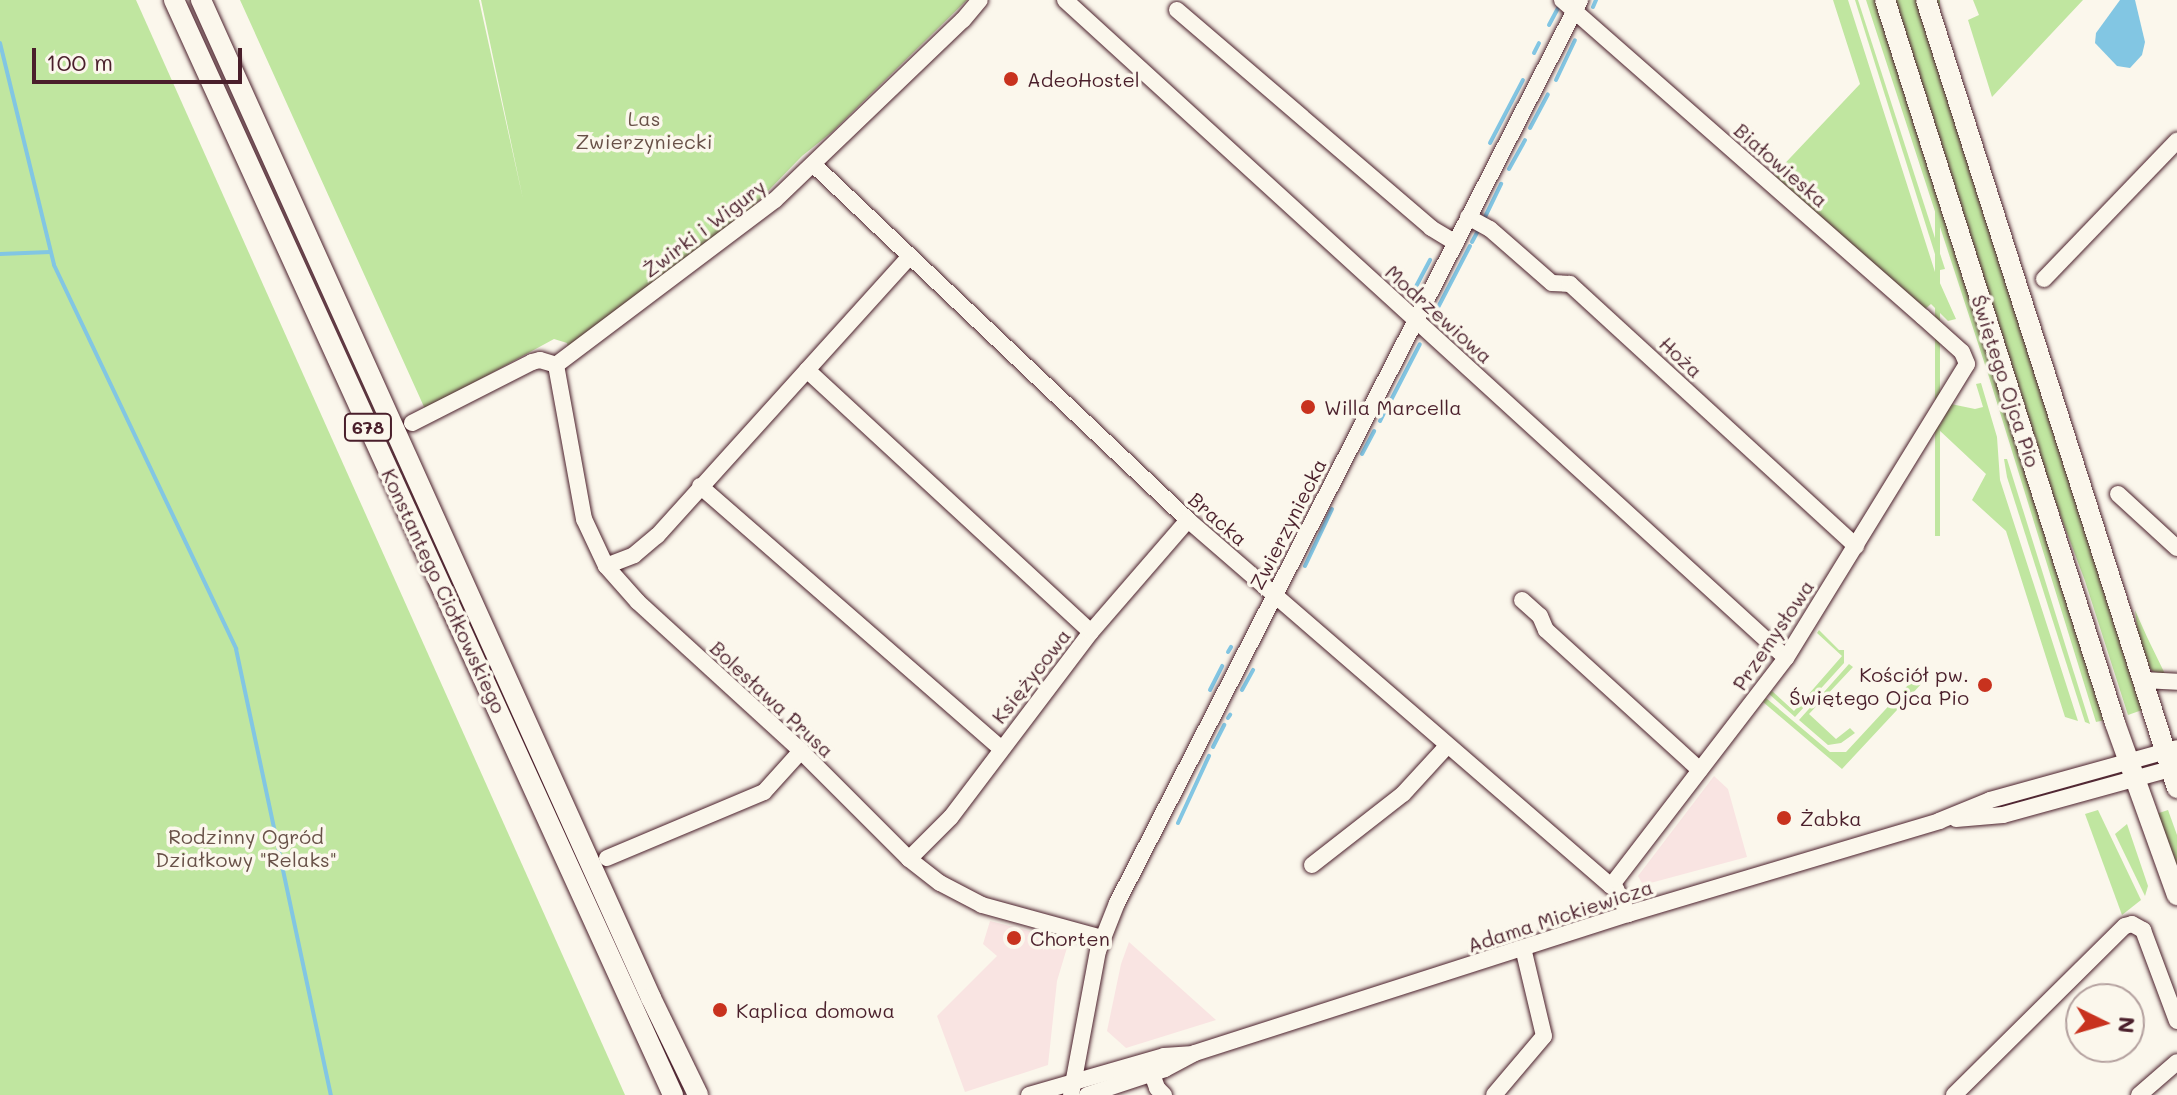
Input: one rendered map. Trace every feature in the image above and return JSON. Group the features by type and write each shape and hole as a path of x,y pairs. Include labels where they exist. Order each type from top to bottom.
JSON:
{"main road":[{"name":"Konstantego Ciołkowskiego","path":"174,0 673,1095"},
{"name":"Konstantego Ciołkowskiego","path":"201,0 651,998 698,1095"},
{"name":"Świętego Ojca Pio","path":"1885,0 2132,770 2177,895"},
{"name":"Świętego Ojca Pio","path":"1926,0 2143,680 2173,764"}],"street":[{"name":"Żwirki i Wigury","path":"556,365 775,200 980,0"},
{"name":"Modrzewiowa","path":"1065,0 1786,658"},
{"name":"Zwierzyniecka","path":"1072,1088 1102,938 1274,595 1456,243 1572,3"},
{"name":"Białowieska","path":"1572,3 1952,343 1964,355 1967,364"},
{"path":"1177,10 1431,228 1456,243"},
{"path":"2044,279 2177,141"},
{"name":"Bracka","path":"814,165 1188,520 1611,886"},
{"name":"Hoża","path":"1468,217 1490,229 1552,283 1570,284 1856,546"},
{"path":"606,566 634,555 657,536 909,257"},
{"path":"412,423 532,362 540,360 556,365"},
{"name":"Przemysłowa","path":"1611,886 1786,658 1967,364"},
{"name":"Bolesława Prusa","path":"556,365 584,519 606,566 638,602 801,751 909,859 940,883 982,905 1102,938"},
{"path":"807,370 1091,632"},
{"path":"700,486 1000,748"},
{"path":"2118,494 2177,548"},
{"name":"Księżycowa","path":"909,859 951,817 1000,748 1091,632 1188,520"},
{"path":"1522,600 1540,616 1555,646 1700,770"},
{"path":"2143,680 2177,682"},
{"path":"1312,865 1403,794 1447,746"},
{"path":"607,858 764,792 801,751"},
{"name":"Adama Mickiewicza","path":"1087,1095 1152,1074 1195,1053 1628,914 1939,821 1990,800 2173,764"},
{"path":"1611,886 1616,889 1628,914"},
{"path":"1954,1095 2125,926 2132,924 2143,930 2177,1021"},
{"path":"1494,1095 1544,1036 1523,948"},
{"name":"Adama Mickiewicza","path":"1029,1095 1072,1088 1164,1056 1195,1053"},
{"path":"2139,1095 2177,1062"},
{"path":"1152,1074 1164,1095"}],"shaded area":[{"path":"1714,776 1728,789 1747,857 1643,885 1638,876"},
{"path":"990,921 1069,941 1057,981 1048,1065 965,1092 937,1016 997,956 983,944"},
{"path":"1129,942 1216,1020 1126,1048 1107,1031 1121,964"}],"green space":[{"name":"Rodzinny Ogród Działkowy \"Relaks\"","path":"0,0 136,0 625,1095 0,1095"},
{"name":"Las Zwierzyniecki","path":"240,0 479,0 523,199 481,0 967,0 832,132 802,156 738,222 568,347 567,343 554,339 425,409"},
{"path":"1833,0 1848,0 1935,272 1956,319 1948,321 1931,304 1925,309 1774,175 1860,84"},
{"path":"1855,0 1858,0 1945,269 1940,270"},
{"path":"1866,0 1875,0 2105,720 2096,722 1989,377"},
{"path":"1893,0 1916,0 2145,709 2128,715 2085,581 2037,453"},
{"path":"1935,0 1940,0 1940,536 1935,536"},
{"path":"1973,0 2083,0 1992,97 1968,20 1979,15"},
{"path":"1981,383 1997,437 2000,480 2078,721 2065,717 2006,531 1972,500 1986,474 1938,429 1951,404 1975,409 1983,407 1976,384"},
{"path":"2004,459 2007,459 2090,724 2085,722 2007,477"},
{"path":"2135,610 2166,676 2152,671 2145,660 2138,639"},
{"path":"1819,630 1839,650 1844,650 1844,663 1795,717 1769,694 1772,691 1794,711 1842,656 1817,633"},
{"path":"1849,664 1853,667 1809,714 1836,739 1850,728 1855,733 1841,743 1828,745 1799,720"},
{"path":"1911,667 1924,681 1842,769 1763,702 1766,698 1830,752 1846,752 1909,684"},
{"path":"2098,810 2141,900 2122,915 2085,814"},
{"path":"2168,810 2177,835 2177,873 2156,814"},
{"path":"2127,824 2148,886 2145,896 2115,834"}],"water":[{"path":"2120,0 2135,0 2145,42 2142,55 2130,68 2117,66 2095,43 2096,33"}],"waterway":[{"path":"1593,7 1596,0"},
{"path":"1549,25 1558,8"},
{"path":"1556,80 1575,40"},
{"path":"0,43 54,265 236,649 331,1095"},
{"path":"1534,53 1539,43"},
{"path":"1490,143 1523,80"},
{"path":"1530,128 1548,94"},
{"path":"1509,169 1525,140"},
{"path":"1485,217 1501,184"},
{"path":"1472,242 1479,229"},
{"path":"1433,317 1470,246"},
{"path":"0,254 50,252"},
{"path":"1411,296 1430,260"},
{"path":"1390,402 1420,344"},
{"path":"1380,421 1385,411"},
{"path":"1362,454 1374,431"},
{"path":"1305,566 1332,509"},
{"path":"1228,652 1231,647"},
{"path":"1210,690 1222,666"},
{"path":"1242,690 1253,670"},
{"path":"1213,747 1224,725"},
{"path":"1178,823 1209,756"}],"place":[{"name":"AdeoHostel","path":"1011,79"},
{"name":"Willa Marcella","path":"1308,407"},
{"name":"Kościół pw. Świętego Ojca Pio","path":"1985,685"},
{"name":"Żabka","path":"1784,818"},
{"name":"Chorten","path":"1014,938"},
{"name":"Kaplica domowa","path":"720,1010"}]}
